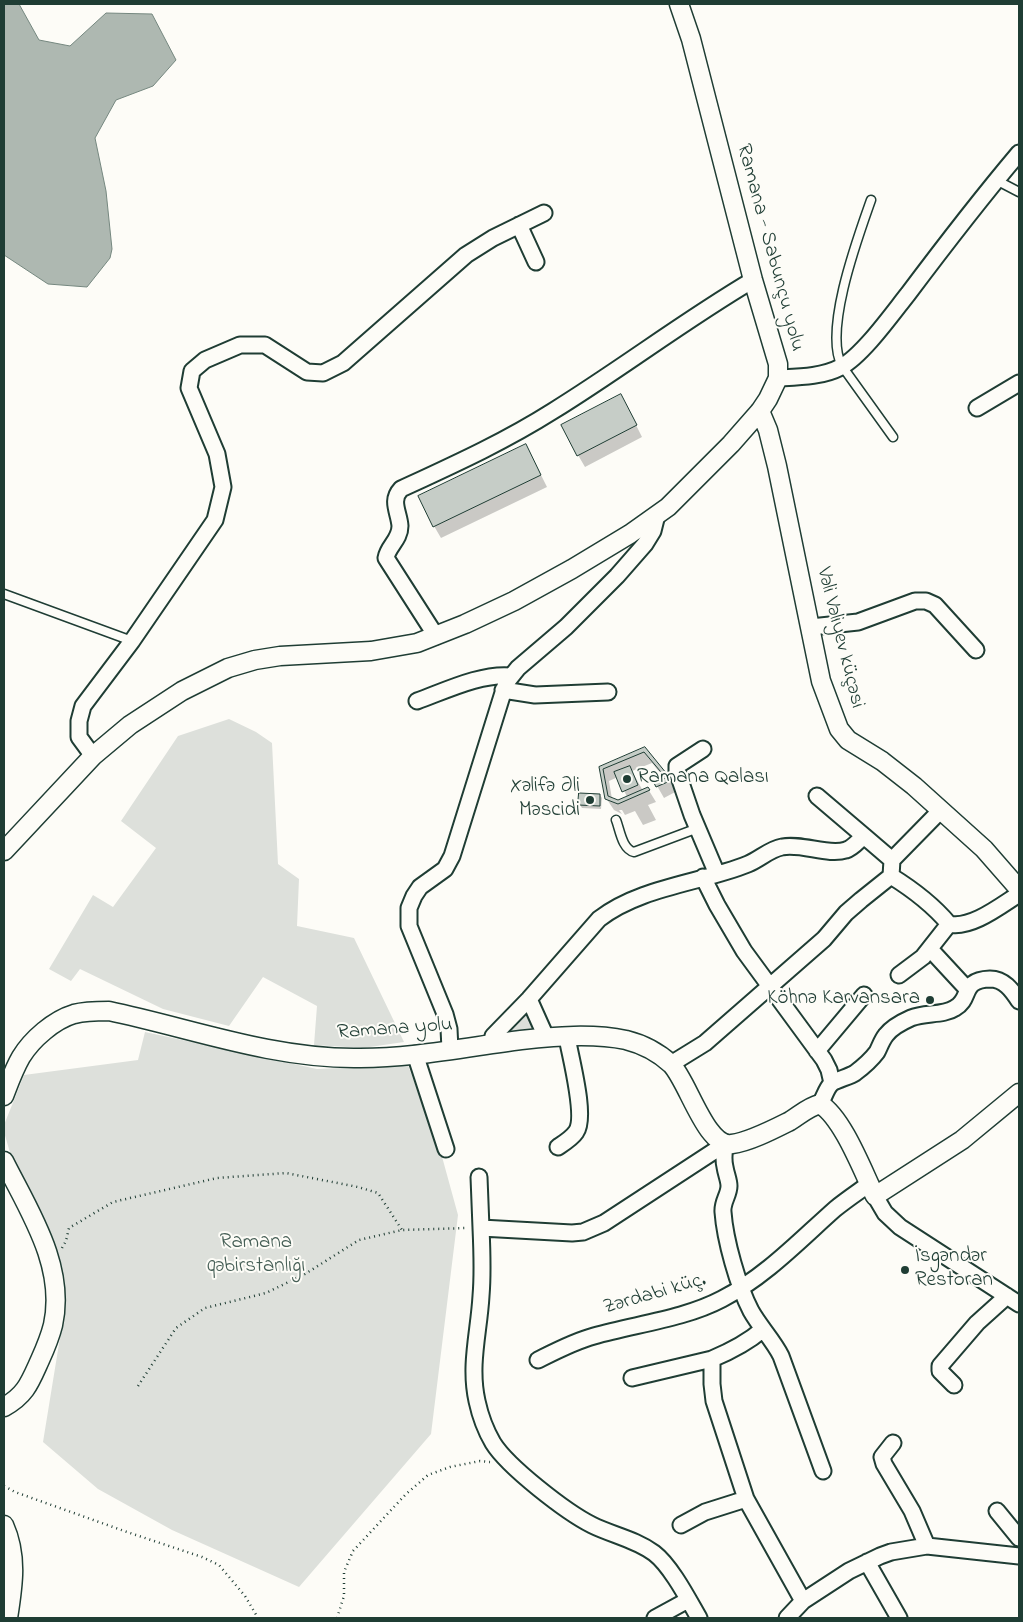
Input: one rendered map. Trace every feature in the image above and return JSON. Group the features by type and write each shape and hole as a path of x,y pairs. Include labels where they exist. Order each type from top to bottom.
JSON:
{"street":[{"name":"Ramana - Sabunçu yolu","path":"4,852 93,756 130,725 182,691 228,668 255,660 280,656 392,648 436,636 514,601 630,534 657,515 682,494 760,411 778,378 778,364 679,4"},
{"path":"778,378 827,373 842,366 855,356 882,327 1019,153"},
{"path":"93,756 79,737 79,722 84,706 132,641 215,520 223,487 217,454 190,388 192,371 205,360 240,345 265,345 307,372 323,373 342,363 466,255 493,238 544,213"},
{"path":"519,225 536,262"},
{"path":"436,636 386,558 387,551 395,543 400,526 395,499 397,493 401,489 480,453 554,411 706,308 754,280"},
{"path":"977,408 1019,383"},
{"name":"Vəli Vəliyev küçəsi","path":"760,411 768,430 777,466 822,681 834,718 844,736 894,770 941,810 984,849 1019,889"},
{"path":"450,1049 449,1029 445,1014 409,926 409,908 420,887 445,869 452,856 503,690 511,676 566,627 617,576 645,544 653,531 657,515"},
{"path":"811,627 858,622 915,601 926,601 935,606 976,650"},
{"path":"417,701 498,674 511,676"},
{"path":"503,690 535,695 608,692"},
{"path":"703,749 677,766 677,771 698,828 717,905 735,936 817,1051 829,1070 832,1083"},
{"path":"818,796 892,860"},
{"path":"671,1064 705,1043 824,938 854,907 890,876 892,860 941,810"},
{"path":"492,1044 493,1036 529,999 599,919 610,911 671,886 750,863 782,847 848,850 864,836"},
{"path":"890,876 907,886 949,924 958,926 968,924 1019,894"},
{"path":"899,975 930,949 949,924"},
{"path":"930,949 967,988"},
{"path":"481,1228 583,1232 604,1223 725,1144 732,1144 752,1137 789,1121 820,1104 832,1083 853,1074 867,1063 875,1054 886,1035 895,1027 913,1017 953,1010 961,1004 965,998 967,988 971,985 989,979 997,980 1011,989 1019,1001"},
{"path":"817,1051 864,995"},
{"path":"529,999 546,1038"},
{"name":"Ramana yolu","path":"4,1096 21,1056 34,1041 61,1020 75,1014 93,1011 109,1011 249,1046 292,1054 353,1058 415,1054 546,1038 567,1037 626,1040 656,1052 671,1064 686,1086 708,1131 715,1140 725,1144"},
{"path":"558,1147 577,1132 580,1121 578,1096 567,1037"},
{"path":"415,1054 446,1149"},
{"name":"Zərdabi küç.","path":"538,1360 592,1336 698,1310 721,1300 742,1288 815,1228 836,1208 962,1140 1019,1093"},
{"path":"820,1104 831,1112 840,1125 885,1213 900,1227 1015,1300 977,1323 940,1366 940,1371 954,1386"},
{"path":"725,1144 724,1162 730,1186 723,1204 723,1212 730,1249 751,1310 762,1330 776,1345 781,1356 823,1471"},
{"path":"4,1161 41,1235 55,1281 56,1300 48,1343 28,1388 4,1407"},
{"path":"478,1177 482,1297 473,1368 474,1388 493,1444 509,1463 556,1501 592,1525 633,1541 655,1554 673,1575 699,1618"},
{"path":"632,1378 712,1359 733,1351 762,1330"},
{"path":"712,1359 714,1401 746,1498 803,1601"},
{"path":"892,1443 882,1457 884,1464 916,1519 927,1546"},
{"path":"681,1525 705,1512 746,1498"},
{"path":"997,1511 1019,1538"},
{"path":"4,1525 14,1563 13,1587 8,1618"},
{"path":"787,1618 803,1601 848,1571 891,1552 927,1546 1019,1556"},
{"path":"867,1562 899,1618"},
{"path":"655,1618 688,1600"}],"lane":[{"path":"996,180 1019,192"},
{"path":"871,200 849,263 840,308 836,348 842,366 893,437"},
{"path":"4,594 132,641"},
{"path":"616,820 625,845 629,851 634,852 698,828"}],"path":[{"path":"49,1257 62,1248 69,1228 113,1202 217,1178 286,1173 358,1187 378,1193 402,1230"},
{"path":"138,1386 176,1328 205,1308 266,1293 305,1274 359,1240 402,1230 481,1228"},
{"path":"338,1618 344,1596 344,1572 354,1551 406,1494 428,1475 450,1467 480,1461 509,1463"},
{"path":"4,1486 15,1492 202,1557 219,1566 245,1596 258,1618"}],"green space":[{"path":"229,719 256,732 272,743 278,864 299,879 297,926 354,938 404,1042 363,1048 314,1045 317,1006 263,977 229,1026 163,1009 80,969 71,981 49,969 93,895 113,907 156,848 121,821 178,736"},
{"path":"528,1009 538,1033 506,1037 503,1032"},
{"name":"Ramana qəbirstanlığı","path":"145,1032 317,1069 408,1065 441,1153 458,1215 431,1434 299,1587 172,1530 98,1489 43,1442 64,1313 62,1286 11,1156 4,1132 4,1125 24,1075 138,1060"}],"shaded area":[{"path":"4,4 19,4 39,40 70,46 106,13 152,14 176,60 153,86 116,100 95,138 106,191 112,249 110,258 87,287 48,284 4,255"}],"building":[{"path":"621,394 637,425 577,456 561,425"},
{"path":"526,444 541,475 433,527 418,496"},
{"path":"645,747 671,779 670,781 656,787 654,783 666,778 644,752 603,769 608,796 618,800 648,787 650,790 618,804 605,799 599,767"},
{"path":"630,766 638,785 622,792 614,772"},
{"path":"579,793 600,794 600,806 578,805"}],"place":[{"name":"Ramana Qalası","path":"627,779"},
{"name":"Xəlifə Əli Məscidi","path":"590,800"},
{"name":"Köhnə Karvansara","path":"930,1000"},
{"name":"İsgəndər Restoran","path":"905,1270"}]}
